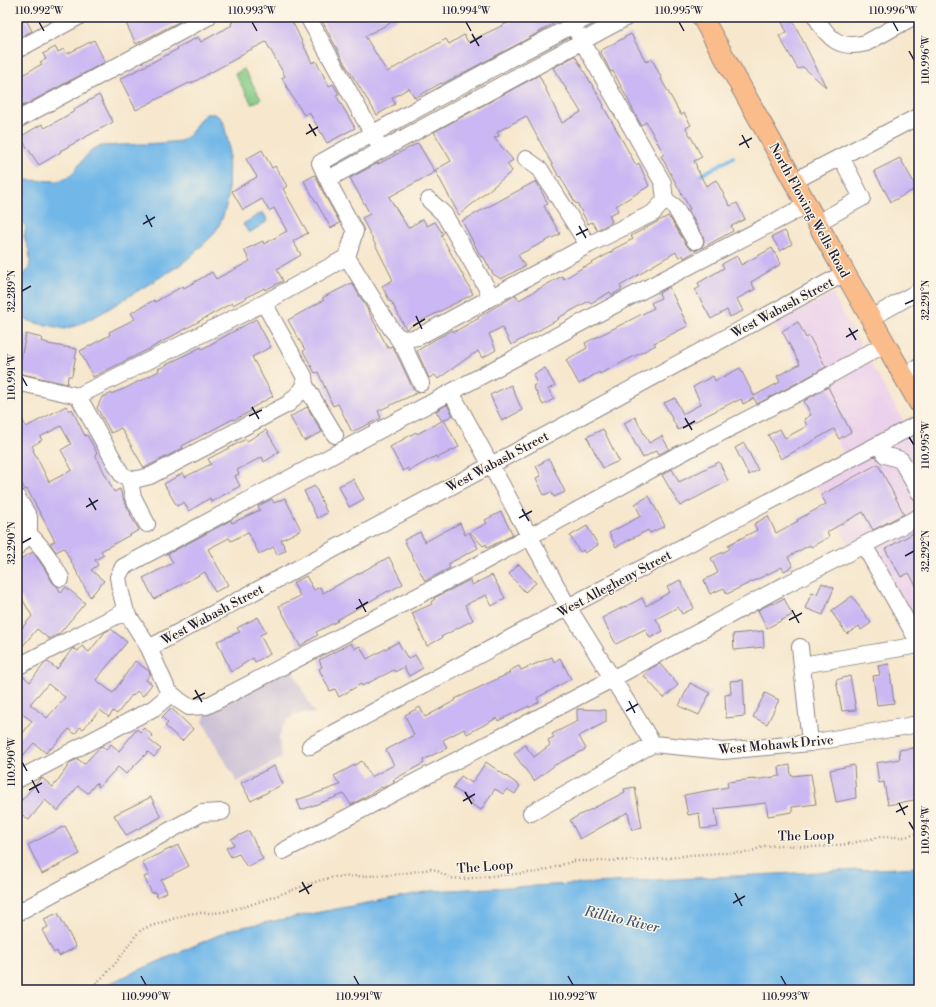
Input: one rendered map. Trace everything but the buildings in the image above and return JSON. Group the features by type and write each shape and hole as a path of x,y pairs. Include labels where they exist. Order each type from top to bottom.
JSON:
{"main road":[{"name":"North Flowing Wells Road","path":"702,17 885,344 911,371 919,403"}],"street":[{"path":"17,50 78,17"},
{"path":"17,120 208,17"},
{"path":"308,17 381,150"},
{"path":"17,382 78,396 264,303 347,257 355,231 333,191 320,163 588,17"},
{"path":"328,179 627,17"},
{"path":"816,17 828,35 843,49 848,45 857,45 866,42 913,17"},
{"path":"398,337 405,339 418,337 588,245 653,213 665,200 663,183 573,25"},
{"path":"504,62 512,78"},
{"path":"438,98 447,114"},
{"path":"794,181 919,116"},
{"path":"817,223 862,198 841,157"},
{"path":"526,159 540,169 588,245"},
{"path":"429,200 444,214 492,297"},
{"path":"665,200 674,206 695,241"},
{"path":"127,616 118,577 123,567 622,301 807,205"},
{"path":"347,257 392,330 398,337 421,383"},
{"name":"West Wabash Street","path":"149,648 492,465 845,273"},
{"path":"871,318 919,291"},
{"path":"264,303 304,376 305,385 335,435"},
{"path":"17,667 120,614 129,616 149,648 168,691 189,707 207,706 387,612 678,455 802,391 885,344"},
{"path":"78,396 122,475 134,480 150,476 288,404 305,385"},
{"path":"451,392 568,607 653,744 531,813"},
{"name":"West Allegheny Street","path":"310,746 568,607 919,423"},
{"path":"879,444 885,454 900,460 918,485"},
{"path":"129,478 134,497 147,524"},
{"path":"17,496 29,517 29,534 17,547"},
{"path":"283,851 612,679 785,585 919,517"},
{"path":"29,534 46,552 61,578"},
{"path":"802,665 919,644 864,545"},
{"path":"800,647 810,743"},
{"path":"17,780 154,708 166,698 168,691"},
{"name":"West Mohawk Drive","path":"653,744 723,751 810,743 919,724"},
{"path":"17,913 202,813 222,812"}],"path":[{"name":"The Loop","path":"86,990 105,975 136,935 148,926 196,912 213,913 240,908 321,880 335,877 392,875 431,869 436,870 450,878 462,879 539,872 574,860 651,860 691,855 743,853 750,852 764,846 828,846 848,844 879,837 905,837 919,833"}],"shaded area":[{"path":"832,294 919,449 919,628 867,536 849,545 816,485 851,467 775,324"},
{"path":"291,668 315,714 295,714 284,724 279,737 282,758 237,782 203,722 206,712"}],"green space":[{"path":"244,69 261,99 252,104 235,74"}],"water":[{"path":"206,114 215,114 223,120 229,146 228,197 222,219 211,237 180,265 100,314 78,325 64,329 35,323 17,316 17,277 25,274 29,268 30,262 29,250 24,236 26,227 20,221 17,222 17,180 58,181 70,176 92,149 102,146 181,141 188,136 200,119"},
{"path":"263,212 268,221 249,233 243,224"},
{"name":"Rillito River","path":"919,867 919,990 94,990 232,929 430,891"}],"waterway":[{"path":"696,178 733,157"}]}
